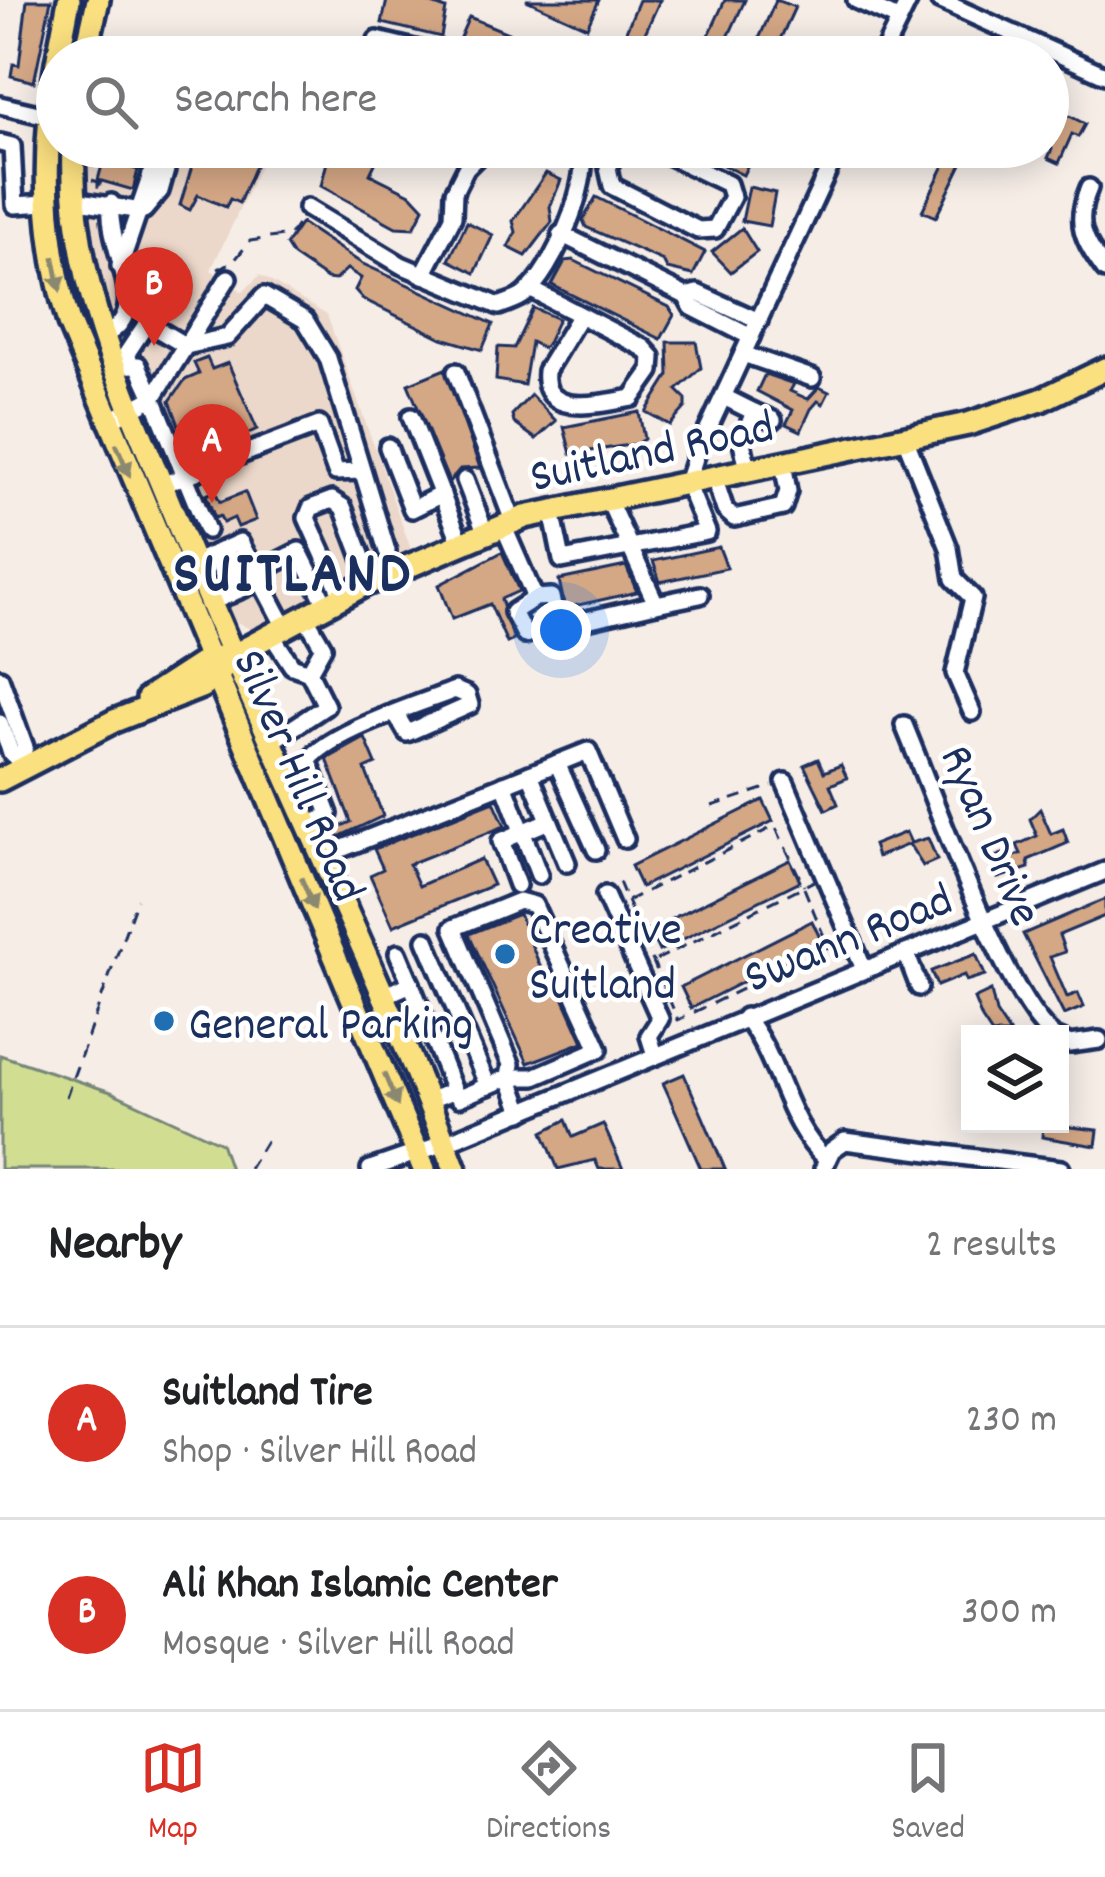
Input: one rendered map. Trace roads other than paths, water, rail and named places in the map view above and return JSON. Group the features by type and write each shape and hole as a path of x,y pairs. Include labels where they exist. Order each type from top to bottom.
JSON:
{"main road":[{"name":"Silver Hill Road","path":"62,36 69,0"},
{"path":"90,36 98,0"},
{"name":"Silver Hill Road","path":"49,168 47,203 61,296 107,422 330,945 414,1164"},
{"name":"Silver Hill Road","path":"74,168 82,263 103,336 122,365 132,410 177,482 211,555 228,596 232,656 455,1169"},
{"name":"Suitland Road","path":"212,668 371,581 500,526 551,511 997,416 1105,369"},
{"path":"0,780 22,763 212,668"},
{"path":"330,945 354,933"}],"street":[{"path":"856,0 898,19"},
{"path":"890,36 909,0"},
{"path":"939,0 1019,36"},
{"path":"1069,59 1105,75"},
{"path":"0,105 36,113"},
{"path":"0,143 13,146 15,206 47,203"},
{"path":"120,266 152,168"},
{"path":"141,212 158,194 165,168"},
{"path":"423,275 453,218 454,192 466,168"},
{"path":"307,208 423,275 499,305 530,289 561,234 586,168 608,168 612,186 621,194 698,230 715,229 732,197 728,184 695,168"},
{"path":"551,511 562,560 707,532 687,483 829,168"},
{"path":"1089,188 1079,213 1080,230 1105,270"},
{"path":"74,200 141,212"},
{"path":"103,336 122,327 129,315 111,203"},
{"path":"561,234 686,296 692,307 755,329"},
{"path":"107,422 153,398 228,278"},
{"path":"530,289 580,314 652,357 651,370 632,398 584,407 565,404 550,390 546,371 580,314"},
{"path":"122,365 147,323 186,346 227,337 264,296 299,315 328,358 387,550"},
{"path":"743,354 812,377"},
{"path":"122,365 138,364 177,482 207,530"},
{"path":"456,372 500,526 535,598"},
{"path":"724,397 773,420"},
{"path":"748,470 742,442 754,412"},
{"path":"411,417 460,541"},
{"path":"177,482 319,424 337,472 362,471"},
{"path":"905,438 923,495 950,548 954,579 974,598 955,673 972,712"},
{"path":"388,447 412,509 442,494"},
{"path":"714,477 734,518 783,507 788,490 783,463"},
{"path":"465,480 500,526"},
{"path":"334,600 325,556 308,518 310,508 332,500 344,507 358,541 350,537"},
{"path":"608,500 656,604"},
{"path":"325,556 350,537"},
{"path":"350,537 371,581"},
{"path":"310,672 323,647 287,625 258,577 240,542 211,555 228,596 258,577 299,551 334,600"},
{"path":"582,621 700,595"},
{"path":"269,743 326,706 310,672 285,660 287,625"},
{"path":"0,678 25,747 22,763"},
{"path":"283,772 308,764 318,748 397,714"},
{"path":"0,723 11,753 22,763"},
{"name":"Ryan Drive","path":"904,725 986,921 1033,1016 1042,1025"},
{"path":"322,856 588,751 625,839"},
{"path":"557,763 596,850"},
{"path":"308,764 329,814 308,828"},
{"path":"530,774 567,863"},
{"path":"785,782 864,969"},
{"path":"504,784 539,875"},
{"path":"517,885 501,841 549,821"},
{"name":"Swann Road","path":"370,1169 414,1164 445,1143 1105,871"},
{"path":"605,895 660,1019 649,1036 655,1055"},
{"path":"398,953 459,1098 509,1077 534,1078 599,1049 534,905 519,902 452,928 511,1064 509,1077 522,1112"},
{"path":"426,940 488,1086"},
{"path":"906,952 920,986"},
{"path":"381,997 411,983"},
{"path":"745,1018 766,1042 805,1133 825,1164 845,1141 1061,1169"},
{"path":"1069,1044 1099,1040"},
{"path":"426,1102 454,1091"}],"place":[{"name":"Ali Khan Islamic Center","path":"154,346"},
{"name":"Suitland Tire","path":"212,503"},
{"name":"Creative Suitland","path":"505,954"},
{"name":"General Parking","path":"164,1021"}],"district":[{"name":"SUITLAND","path":"293,569"}]}
